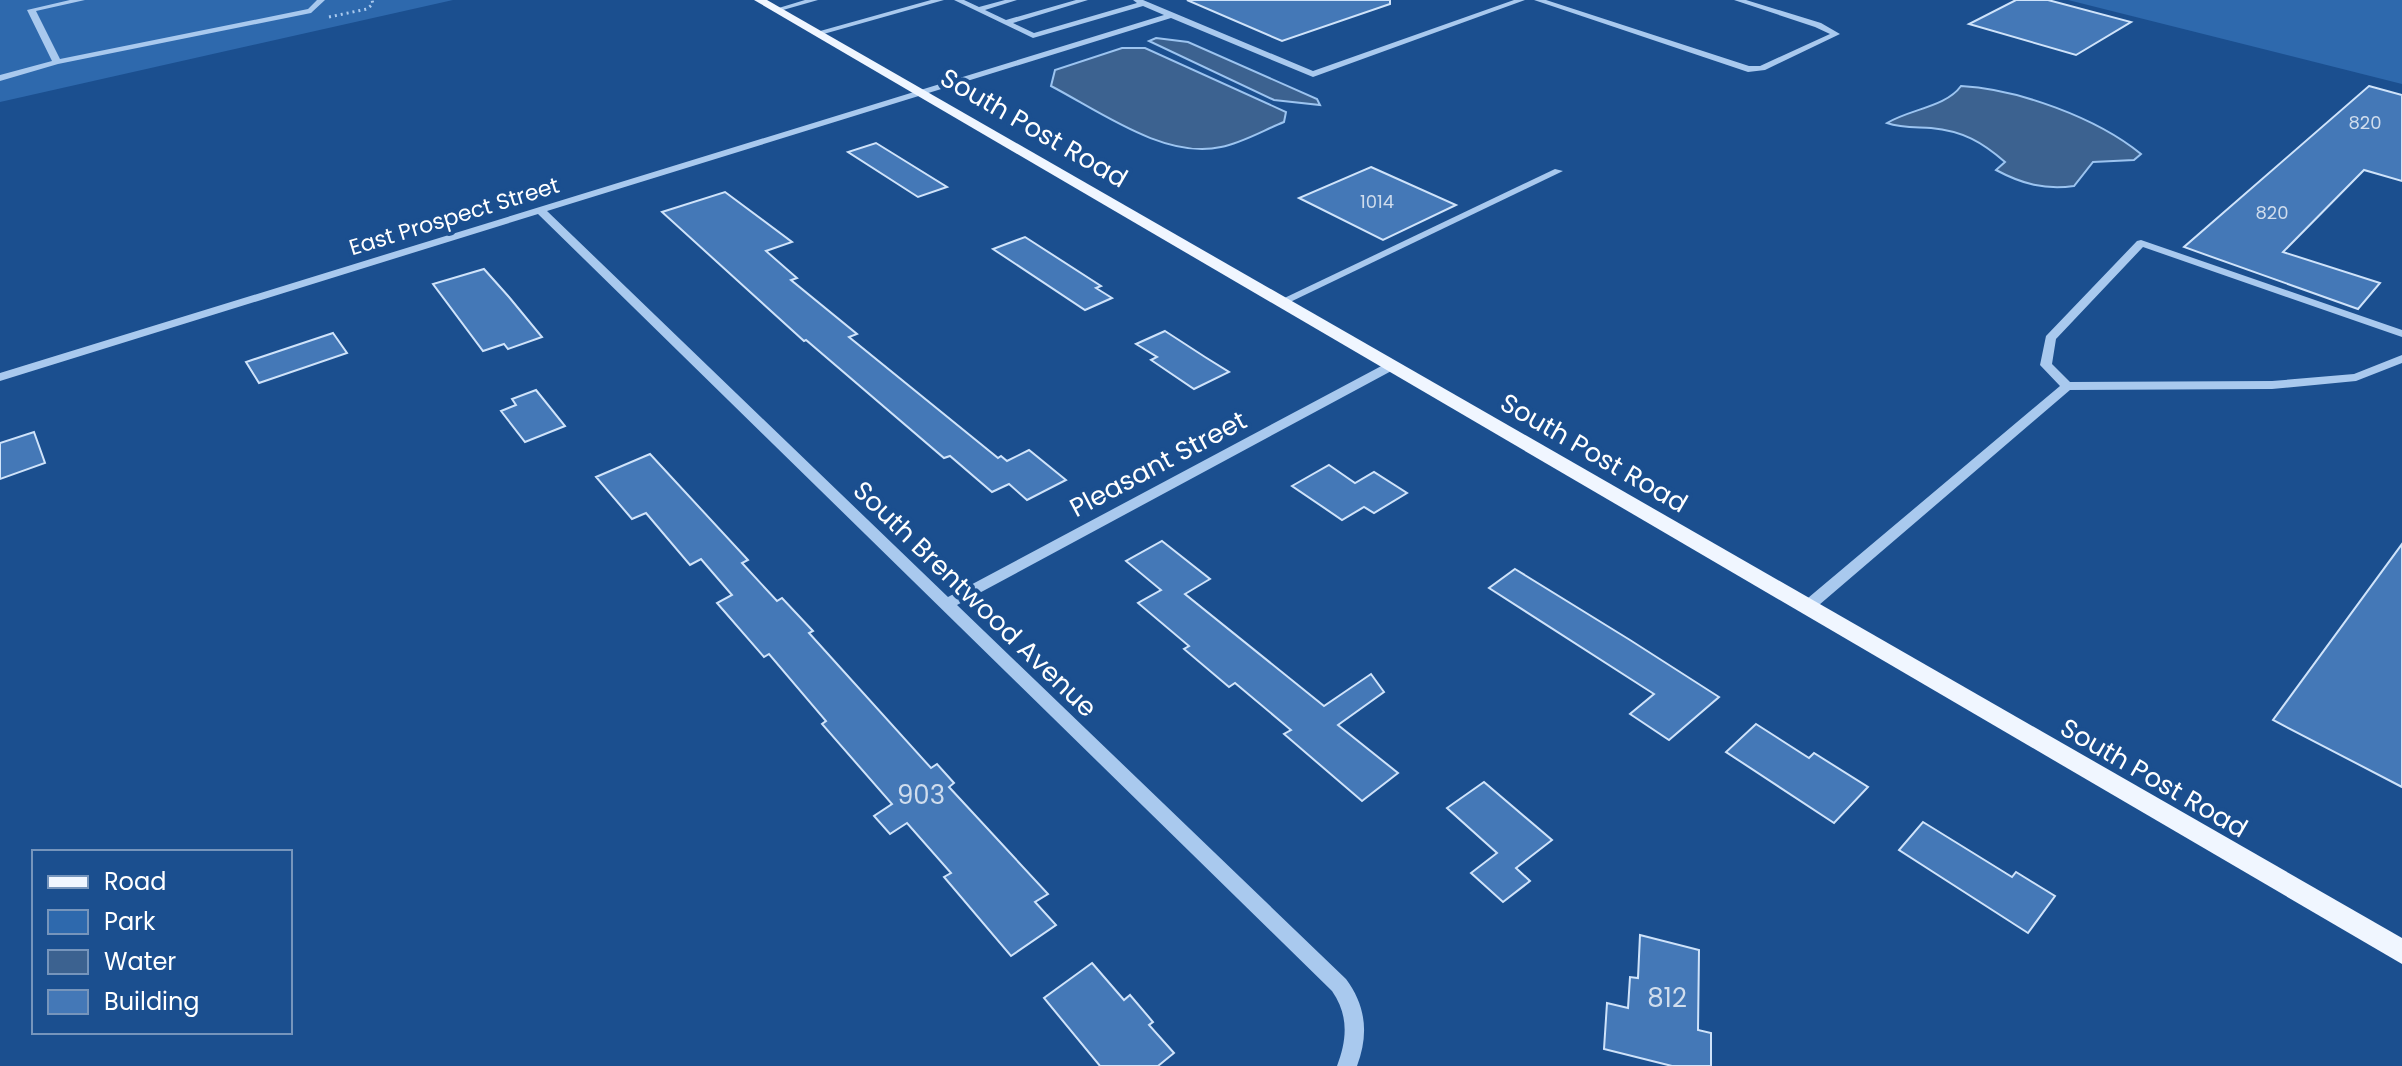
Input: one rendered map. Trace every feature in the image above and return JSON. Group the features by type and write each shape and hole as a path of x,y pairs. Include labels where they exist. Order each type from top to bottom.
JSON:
{"main road":[{"name":"South Post Road","path":"759,0 2402,952"}],"street":[{"path":"57,62 31,10 81,0"},
{"path":"0,78 57,62 311,11 321,0"},
{"path":"776,10 814,0"},
{"path":"817,33 940,0"},
{"path":"958,0 1033,36 1140,2 1313,74 1521,0"},
{"path":"978,10 1013,0"},
{"path":"1005,23 1084,0"},
{"path":"1538,0 1748,69 1762,68 1836,34 1818,25 1738,0"},
{"name":"East Prospect Street","path":"0,377 1171,15"},
{"path":"1282,302 1558,171"},
{"name":"South Brentwood Avenue","path":"540,210 1339,985 1351,1005 1356,1034 1347,1066"},
{"path":"2067,386 2046,365 2050,338 2141,243 2402,334"},
{"path":"1807,607 2067,386 2272,385 2356,377 2402,359"},
{"name":"Pleasant Street","path":"947,604 1391,366"}],"green space":[{"path":"0,0 453,0 0,102"},
{"path":"2068,0 2402,0 2402,84"}],"water":[{"path":"1156,38 1188,42 1317,99 1320,105 1274,100 1149,41"},
{"path":"1122,48 1145,48 1286,112 1284,122 1221,147 1200,149 1178,146 1133,131 1051,86 1055,70"},
{"path":"1961,86 2031,99 2080,117 2141,154 2134,160 2093,162 2074,186 2043,186 1996,170 2005,162 1980,143 1962,135 1887,123 1946,99"}],"building":[{"path":"1187,0 1390,0 1390,4 1282,41"},
{"path":"2016,0 2048,0 2131,22 2076,55 1969,24"},
{"path":"2369,86 2402,95 2402,181 2364,170 2283,252 2380,283 2358,309 2184,247"},
{"path":"876,143 947,187 918,197 848,152"},
{"path":"1371,167 1456,205 1383,240 1299,198"},
{"path":"725,192 792,242 766,251 797,278 791,280 857,334 849,337 998,458 1001,456 1007,461 1029,450 1066,480 1027,500 1009,484 992,492 950,456 944,458 804,341 662,212"},
{"path":"1025,237 1101,286 1096,288 1112,298 1085,310 993,249"},
{"path":"484,269 542,337 508,349 504,344 483,351 433,284"},
{"path":"1165,331 1229,372 1194,389 1151,360 1157,357 1136,344"},
{"path":"333,333 347,353 259,383 246,362"},
{"path":"536,390 565,426 525,442 501,411 516,405 512,399"},
{"path":"34,432 45,463 0,479 0,443"},
{"path":"650,454 748,560 742,563 777,601 782,598 813,631 809,633 931,768 937,764 954,783 949,787 1048,894 1035,902 1056,925 1011,956 944,877 951,873 907,823 890,834 874,816 892,804 822,724 826,721 769,654 764,657 717,603 732,595 701,559 690,565 646,513 632,519 596,477"},
{"path":"1329,465 1355,483 1374,472 1407,493 1374,513 1364,507 1342,520 1292,486"},
{"path":"1162,541 1210,579 1185,594 1324,706 1371,674 1384,692 1338,725 1398,773 1362,801 1284,734 1291,730 1235,683 1229,687 1184,649 1189,646 1138,603 1161,590 1126,561"},
{"path":"2402,544 2402,787 2273,720"},
{"path":"1515,569 1719,697 1669,740 1630,714 1654,694 1489,588"},
{"path":"1756,724 1809,758 1814,753 1868,787 1834,823 1726,752"},
{"path":"1484,782 1552,840 1516,868 1530,881 1503,902 1471,873 1497,853 1447,808"},
{"path":"1923,822 2012,877 2016,872 2055,896 2028,933 1899,850"},
{"path":"1640,935 1699,950 1698,1030 1711,1033 1711,1066 1672,1066 1604,1049 1607,1003 1628,1008 1630,977 1638,978"},
{"path":"1092,963 1124,1000 1130,995 1153,1022 1149,1025 1174,1053 1158,1066 1100,1066 1044,998"}]}
